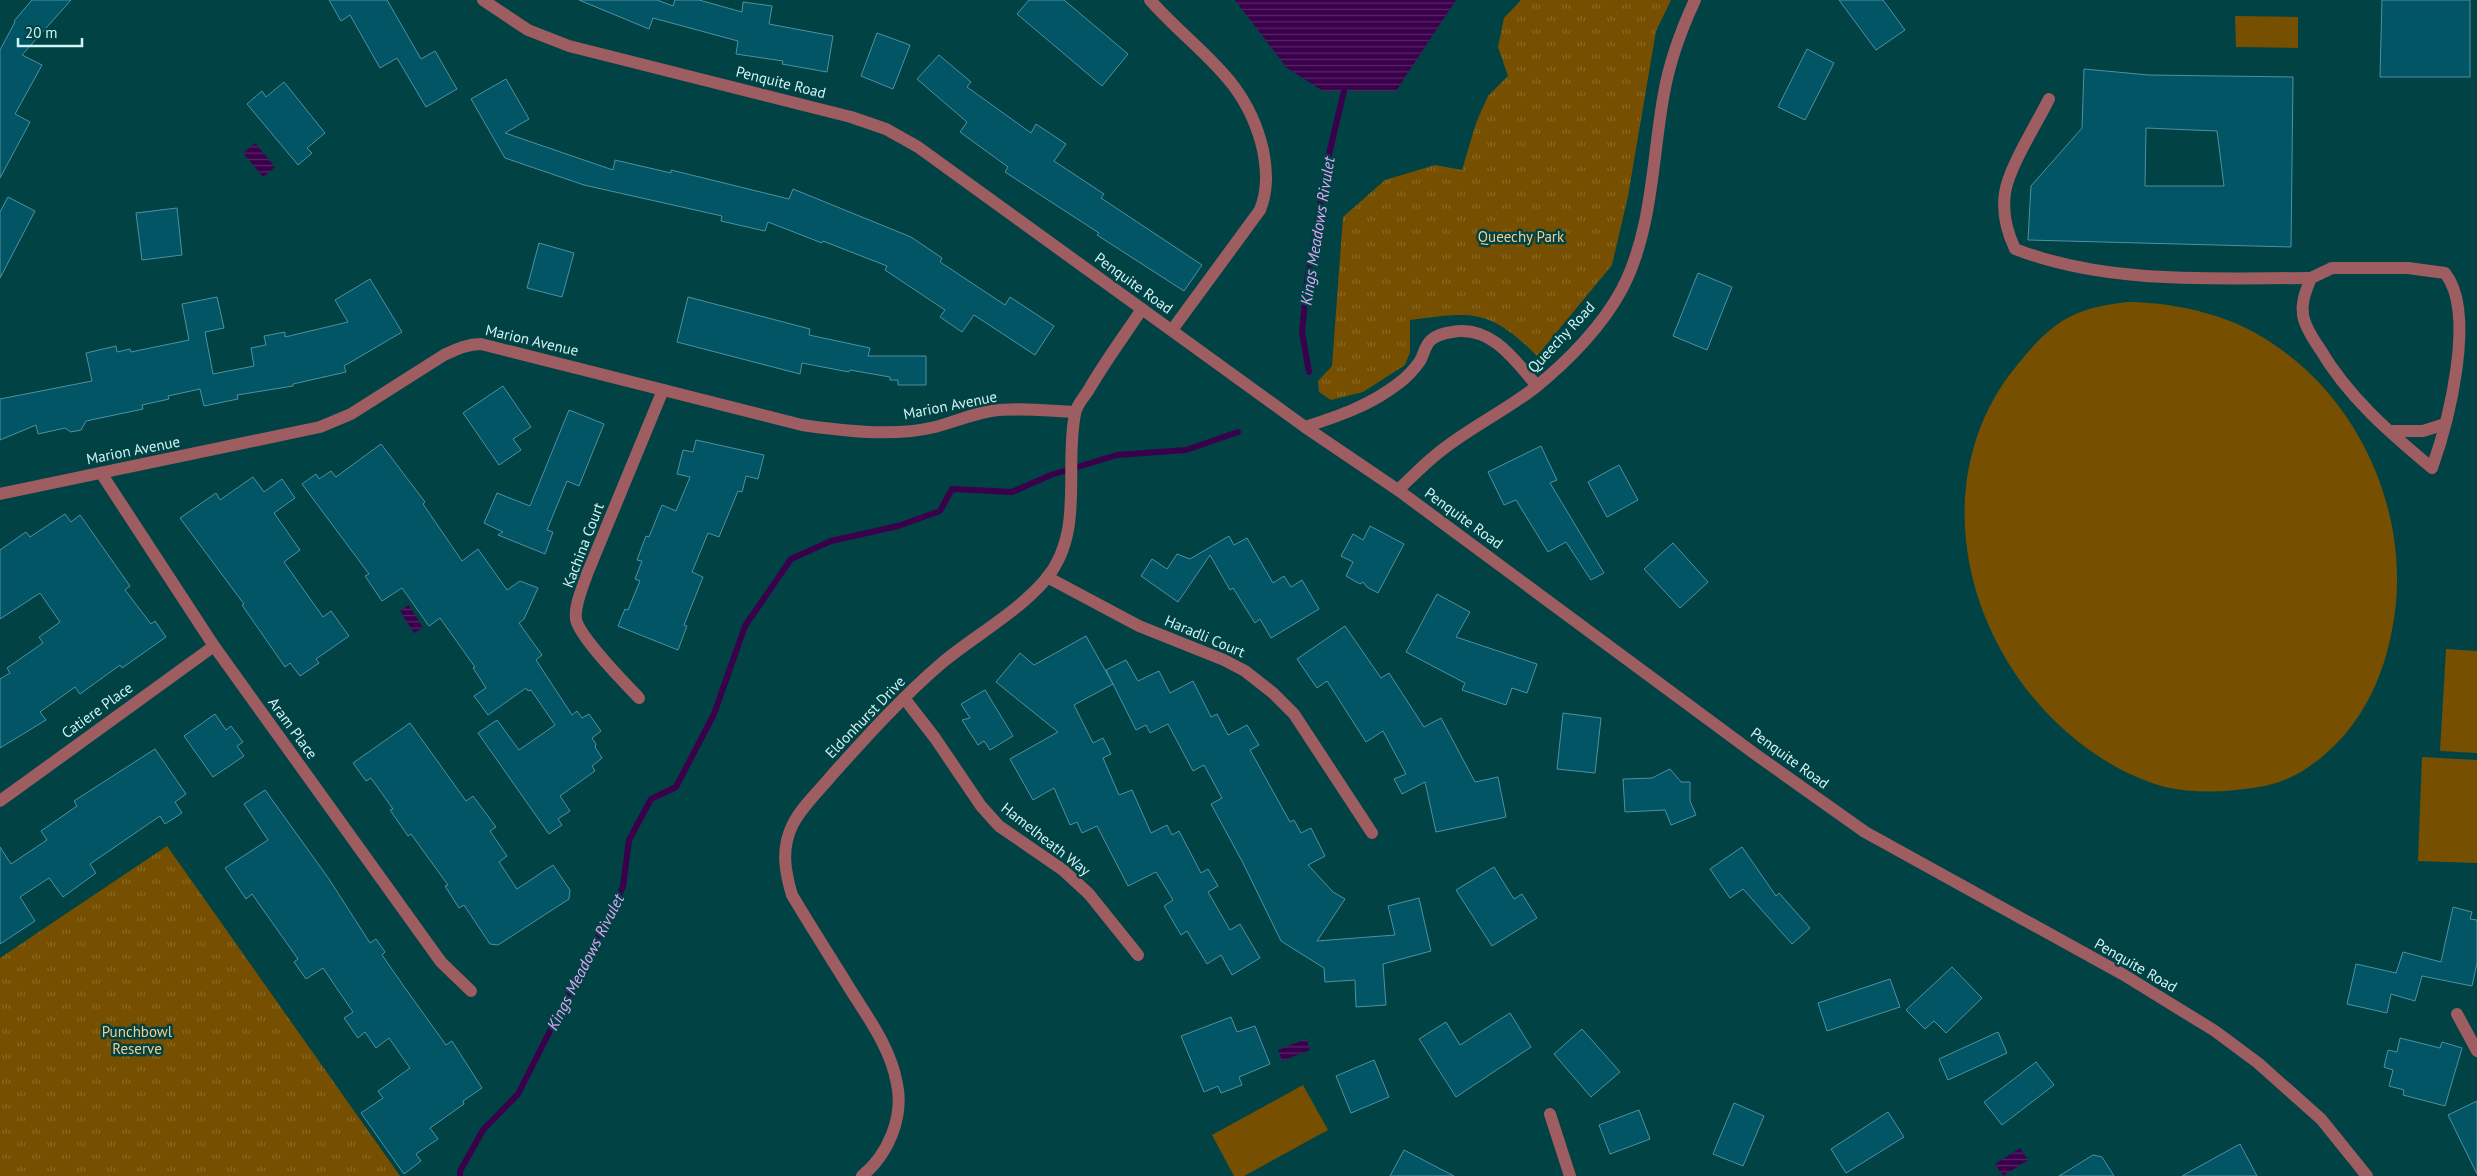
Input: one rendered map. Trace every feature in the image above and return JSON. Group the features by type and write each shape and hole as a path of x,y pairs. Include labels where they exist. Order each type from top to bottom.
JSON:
{"street":[{"name":"Penquite Road","path":"483,0 528,30 569,46 851,117 886,130 918,147 1142,310 1398,490 1755,754 1865,832 2124,975 2214,1030 2258,1062 2321,1119 2366,1176"},
{"path":"1150,0 1169,21 1209,57 1248,104 1258,130 1267,180 1266,196 1260,210 1172,330"},
{"name":"Queechy Road","path":"1398,490 1438,453 1537,386 1574,352 1605,316 1622,289 1634,261 1643,227 1664,91 1679,34 1695,0"},
{"path":"2049,99 2016,162 2005,193 2008,233 2015,249 2040,259 2129,274 2311,278 2332,268 2408,268 2445,273 2451,281 2457,301 2456,381 2432,468 2392,431 2371,415 2336,377 2309,332 2303,316 2302,301 2311,278"},
{"name":"Eldonhurst Drive","path":"862,1176 882,1154 893,1132 898,1109 898,1085 890,1059 878,1034 792,895 785,873 785,850 792,825 814,797 904,698 944,661 1022,604 1047,577 1060,553 1069,527 1072,490 1071,450 1075,412 1098,373 1142,310"},
{"path":"1305,426 1352,411 1383,395 1401,382 1419,361 1430,341 1440,334 1465,329 1488,336 1502,346 1537,386"},
{"name":"Marion Avenue","path":"0,494 320,427 351,414 444,355 459,347 472,344 481,344 545,359 802,425 876,432 934,427 992,410 1075,412"},
{"name":"Kachina Court","path":"639,698 586,638 576,620 578,599 587,574 663,390"},
{"path":"2392,431 2423,432 2445,424"},
{"name":"Aram Place","path":"101,473 214,646 441,962 472,991"},
{"name":"Haradli Court","path":"1047,577 1139,626 1224,660 1245,671 1273,693 1294,714 1372,834"},
{"name":"Catiere Place","path":"0,801 214,646"},
{"name":"Hamelheath Way","path":"904,698 935,738 981,806 999,826 1063,870 1089,894 1138,955"},
{"path":"2457,1014 2477,1051"},
{"path":"1550,1114 1570,1176"}],"green space":[{"name":"Queechy Park","path":"1521,0 1671,0 1656,31 1628,196 1612,265 1537,356 1506,329 1480,317 1450,315 1410,320 1410,352 1405,365 1363,392 1331,400 1319,392 1318,381 1332,366 1343,217 1385,180 1435,165 1462,170 1476,123 1488,96 1508,76 1498,47 1504,18"},
{"path":"2235,16 2298,17 2298,48 2236,47"},
{"path":"2128,302 2168,305 2207,313 2245,327 2279,348 2310,374 2337,404 2359,437 2376,473 2389,511 2396,551 2397,591 2389,646 2379,677 2355,721 2334,746 2300,773 2270,785 2224,791 2176,789 2136,777 2095,754 2059,725 2025,687 1998,645 1979,599 1967,550 1965,502 1972,453 1990,407 2018,364 2042,337 2054,327 2078,313 2093,308"},
{"path":"2446,649 2477,651 2477,753 2440,751"},
{"path":"2422,757 2477,760 2477,863 2418,861"},
{"name":"Punchbowl Reserve","path":"167,846 400,1176 0,1176 0,958"},
{"path":"1303,1085 1328,1130 1244,1176 1234,1176 1212,1135"}],"shaded area":[{"path":"1235,0 1456,0 1396,91 1323,91 1287,68"},
{"path":"255,143 275,167 263,177 243,153"},
{"path":"409,605 423,628 414,633 400,611"},
{"path":"1306,1039 1310,1050 1282,1061 1278,1050"},
{"path":"2020,1148 2028,1160 2003,1176 1995,1164"}],"building":[{"path":"32,0 71,0 22,55 42,65 15,114 30,122 0,178 0,50 14,21"},
{"path":"329,0 387,0 421,59 435,51 457,89 426,107 397,58 380,68 350,15 341,21"},
{"path":"579,0 657,0 673,6 675,0 699,0 742,12 743,2 772,6 769,24 833,36 827,72 782,64 783,61 736,54 738,41 653,18 649,29"},
{"path":"1029,0 1064,0 1128,54 1102,86 1017,14"},
{"path":"1839,0 1883,0 1905,30 1876,50"},
{"path":"2382,0 2470,0 2470,77 2380,77"},
{"path":"877,33 910,45 893,89 861,76"},
{"path":"1807,49 1834,63 1805,120 1778,107"},
{"path":"939,55 971,82 967,87 1031,133 1036,124 1066,144 1054,161 1104,194 1101,198 1202,265 1184,291 1097,235 1099,233 1005,172 1008,167 960,132 967,122 917,79"},
{"path":"2084,69 2149,75 2293,77 2291,247 2028,240 2031,186 2082,128","holes":["2146,128 2217,131 2224,186 2145,186"]},
{"path":"506,79 529,119 505,133 613,170 615,160 671,173 671,170 789,199 793,189 911,237 942,258 940,262 1005,305 1010,297 1054,326 1035,355 974,315 962,332 940,317 945,310 885,270 887,266 823,241 822,243 768,222 765,231 721,221 722,216 584,185 505,158 471,99"},
{"path":"284,82 325,133 307,148 312,153 298,165 247,104 262,91 266,97"},
{"path":"8,197 35,211 0,278 0,212"},
{"path":"177,208 182,255 142,260 136,213"},
{"path":"539,243 574,253 562,297 527,288"},
{"path":"1698,273 1732,287 1707,350 1673,336"},
{"path":"370,279 402,332 344,366 346,372 293,384 293,386 237,395 238,399 204,406 200,389 168,396 169,399 142,405 143,409 86,421 81,430 71,432 65,428 38,434 36,425 0,440 0,399 92,381 86,353 116,346 117,352 130,349 131,352 189,340 182,304 217,297 224,328 205,332 213,374 254,366 251,348 266,345 264,336 285,332 285,337 348,322 335,300"},
{"path":"688,297 810,329 809,335 870,348 868,356 926,356 926,385 898,385 898,380 890,380 890,377 850,370 849,372 802,363 800,374 677,342"},
{"path":"503,386 531,427 513,439 521,450 499,465 463,413"},
{"path":"569,410 604,424 579,486 567,481 547,530 553,532 545,554 498,535 503,532 484,523 497,493 530,506"},
{"path":"696,440 764,455 758,479 746,476 742,492 738,491 719,537 708,533 692,572 703,577 684,625 687,626 678,650 618,626 625,609 628,610 640,581 635,579 642,561 637,560 646,536 649,537 662,505 676,511 690,477 677,474 683,450 693,452"},
{"path":"381,444 425,502 423,504 462,561 478,549 507,590 520,581 538,588 524,619 519,623 542,655 536,660 572,715 577,711 582,718 589,714 601,731 592,738 602,758 592,766 595,771 560,796 570,811 558,819 562,825 549,834 478,733 497,720 519,750 555,725 531,690 528,691 526,688 488,715 474,696 486,688 473,668 475,667 440,618 429,626 402,588 382,601 365,576 369,574 302,484 316,474 319,479 331,471 336,477"},
{"path":"1541,446 1557,480 1550,483 1604,573 1591,580 1566,542 1548,552 1516,500 1504,505 1488,472"},
{"path":"1619,465 1638,500 1607,517 1588,482"},
{"path":"253,477 264,492 282,479 295,498 274,513 300,550 284,562 323,617 331,611 349,636 316,659 319,663 300,676 290,663 285,667 242,605 244,604 180,518 216,493 220,500"},
{"path":"65,514 71,522 80,515 130,586 125,590 151,624 155,621 166,637 122,668 120,665 80,694 75,687 40,712 46,720 0,748 0,679 10,673 7,668 43,643 39,637 60,622 40,593 0,619 0,550 26,532 30,537"},
{"path":"1370,526 1404,544 1378,593 1367,587 1363,582 1360,584 1346,576 1353,562 1341,556 1353,534 1363,540"},
{"path":"1229,536 1234,545 1247,538 1273,583 1284,576 1291,587 1302,580 1319,609 1271,638 1260,619 1255,623 1233,588 1230,590 1210,555 1178,602 1141,576 1152,559 1167,569 1177,554 1190,559"},
{"path":"1673,543 1708,582 1680,608 1644,569"},
{"path":"1437,594 1470,612 1456,637 1537,664 1527,693 1512,688 1506,705 1462,690 1465,683 1406,652"},
{"path":"1345,626 1381,678 1389,673 1424,727 1441,718 1475,782 1498,777 1506,817 1436,832 1425,782 1402,794 1394,779 1406,774 1383,731 1366,742 1327,681 1317,688 1297,659"},
{"path":"1086,636 1113,684 1074,705 1093,743 1103,738 1111,754 1103,758 1119,795 1132,790 1151,833 1167,825 1172,835 1179,831 1201,873 1208,869 1218,886 1208,892 1230,930 1240,924 1260,958 1232,975 1221,955 1207,964 1187,931 1181,935 1164,906 1173,900 1156,872 1128,886 1097,826 1082,833 1077,822 1070,825 1054,788 1033,800 1010,759 1058,732 996,682 1020,653 1034,665"},
{"path":"1126,660 1138,681 1159,671 1170,693 1193,681 1211,717 1217,714 1228,735 1247,725 1259,745 1250,750 1290,822 1294,820 1301,833 1311,828 1325,856 1308,865 1333,892 1345,899 1317,941 1395,935 1388,906 1419,898 1431,951 1383,964 1386,1005 1356,1007 1355,980 1325,982 1324,968 1281,941 1243,863 1211,804 1222,798 1204,765 1193,771 1168,724 1150,733 1146,725 1136,730 1106,670"},
{"path":"985,690 1013,736 990,750 984,741 978,745 962,720 970,718 961,704"},
{"path":"1563,713 1601,718 1595,773 1557,769"},
{"path":"215,714 226,730 231,726 243,742 237,746 244,756 213,777 184,736"},
{"path":"410,723 466,801 473,796 496,827 490,831 507,856 499,862 517,889 553,865 570,890 569,899 498,945 490,944 464,905 459,908 445,886 448,885 411,834 408,836 390,810 393,809 371,778 366,781 353,763"},
{"path":"155,749 186,794 175,802 182,813 165,824 160,816 90,864 96,873 63,897 49,878 20,897 35,921 0,944 0,847 11,864 47,840 41,831 77,806 74,801"},
{"path":"1670,769 1681,782 1690,782 1690,801 1696,815 1671,825 1665,810 1625,812 1623,779 1652,778"},
{"path":"265,790 329,879 370,943 376,939 385,952 382,955 405,988 446,1045 452,1041 482,1088 463,1101 464,1104 430,1128 438,1139 416,1154 421,1161 404,1174 361,1113 383,1098 378,1091 410,1068 389,1038 376,1048 365,1032 358,1038 344,1018 353,1012 323,968 306,979 294,962 298,959 252,894 246,899 225,868 268,840 244,804"},
{"path":"1742,847 1776,896 1779,893 1810,928 1792,944 1743,889 1730,898 1710,869"},
{"path":"1494,867 1514,899 1522,894 1537,918 1492,946 1456,890"},
{"path":"2453,907 2472,912 2470,919 2477,920 2477,963 2472,986 2422,976 2415,1001 2391,994 2387,1013 2347,1004 2356,964 2396,973 2403,952 2441,962"},
{"path":"1952,967 1982,998 1946,1033 1934,1021 1925,1029 1906,1010"},
{"path":"1890,979 1900,1007 1827,1031 1818,1003"},
{"path":"1510,1013 1531,1047 1456,1097 1419,1039 1446,1022 1460,1045"},
{"path":"1231,1017 1237,1032 1255,1026 1270,1064 1239,1077 1242,1085 1221,1093 1218,1086 1204,1092 1181,1036"},
{"path":"1582,1029 1620,1072 1591,1097 1554,1054"},
{"path":"1998,1032 2007,1053 1948,1080 1939,1059"},
{"path":"2400,1038 2440,1048 2442,1042 2462,1048 2445,1106 2403,1095 2404,1090 2389,1086 2393,1070 2384,1067 2388,1050 2397,1052"},
{"path":"1374,1060 1389,1097 1351,1113 1336,1076"},
{"path":"2036,1062 2054,1085 2002,1125 1984,1102"},
{"path":"2477,1101 2477,1174 2448,1115"},
{"path":"1734,1103 1764,1116 1743,1166 1713,1154"},
{"path":"1639,1110 1650,1139 1610,1154 1599,1125"},
{"path":"1888,1112 1904,1137 1846,1173 1831,1149"},
{"path":"2240,1144 2257,1176 2182,1176"},
{"path":"1404,1150 1454,1176 1390,1176"},
{"path":"2093,1155 2102,1157 2114,1176 2059,1176"}],"waterway":[{"name":"Kings Meadows Rivulet","path":"1309,372 1302,332 1307,281 1329,154 1344,91"},
{"name":"Kings Meadows Rivulet","path":"460,1176 460,1171 483,1130 518,1094 623,887 629,840 651,799 676,787 714,714 745,626 791,559 831,541 898,526 940,511 952,489 1012,492 1051,475 1117,455 1186,450 1238,432"}]}
